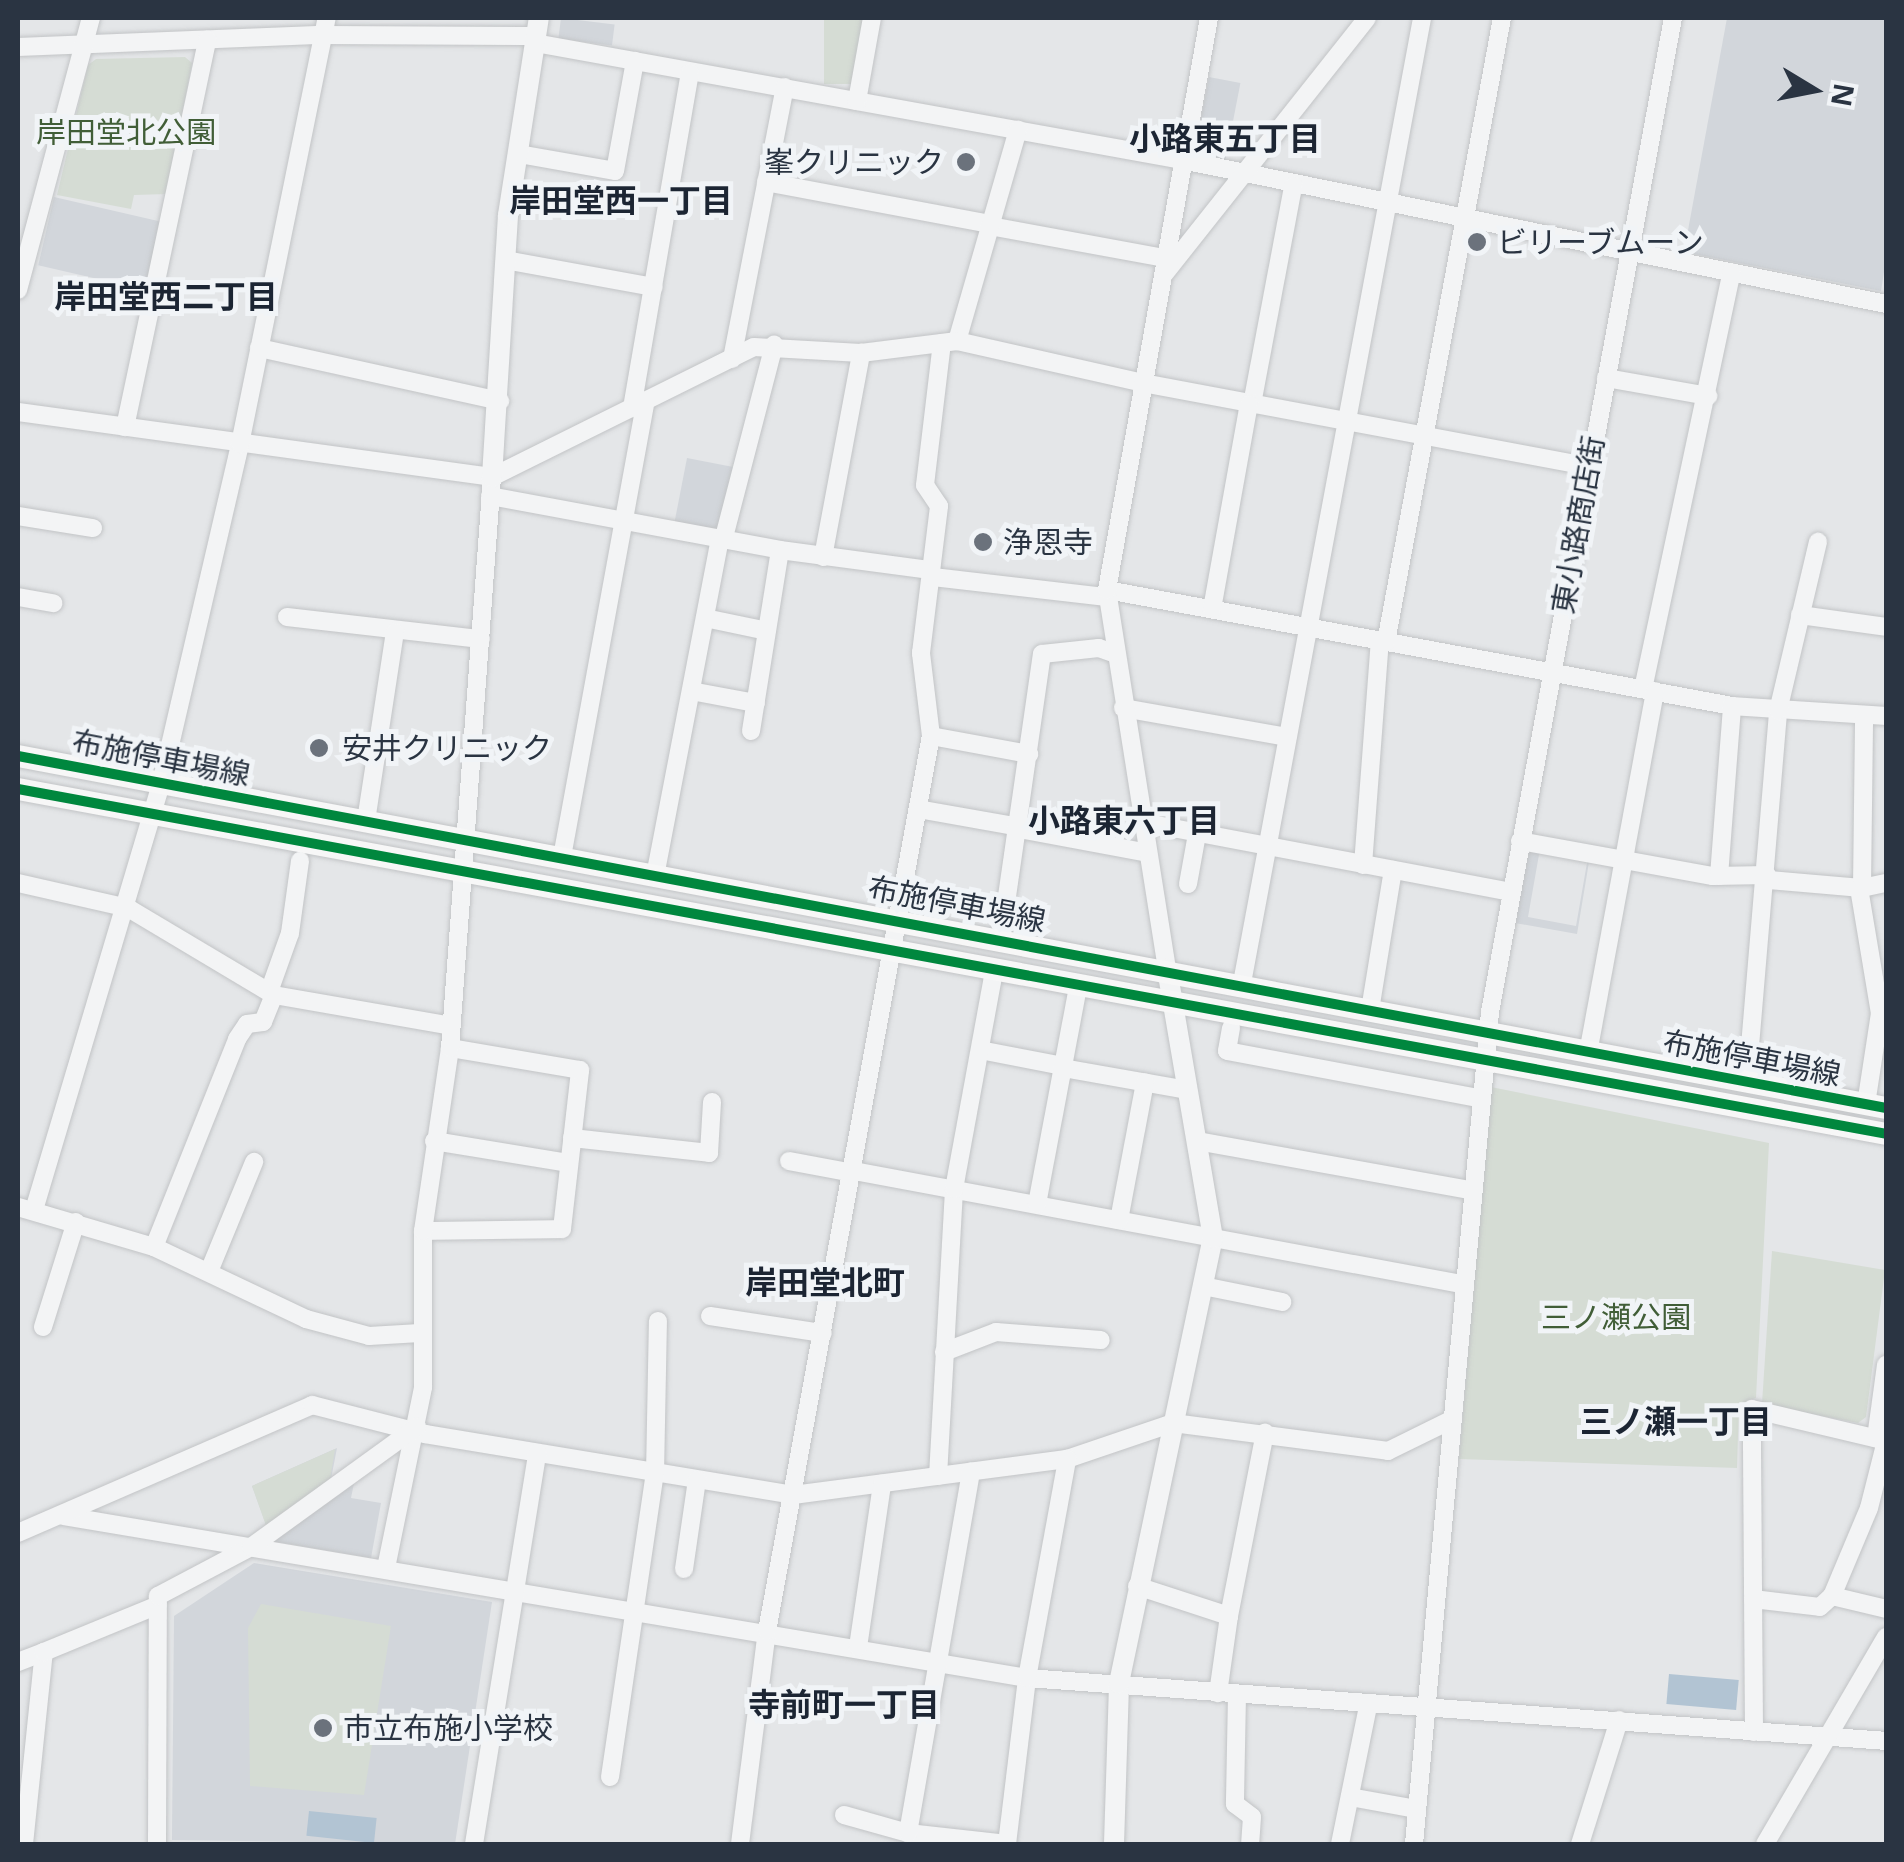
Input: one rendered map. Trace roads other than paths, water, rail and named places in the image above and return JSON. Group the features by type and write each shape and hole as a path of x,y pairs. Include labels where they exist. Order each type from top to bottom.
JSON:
{"main road":[{"name":"布施停車場線","path":"18,756 1168,969 1876,1107"},
{"name":"布施停車場線","path":"18,789 1174,1004 1483,1067 1886,1134"}],"street":[{"path":"18,290 92,18"},
{"path":"857,100 872,18"},
{"path":"1114,1844 1119,1683 1213,1238 1122,708 1107,594 1210,18"},
{"path":"1161,277 1367,18"},
{"path":"1242,983 1422,18"},
{"path":"1364,865 1383,641 1425,438 1502,18"},
{"name":"東小路商店街","path":"1414,1844 1461,1284 1487,1033 1673,18"},
{"path":"18,47 207,40 325,26 537,32 635,61 1182,160 1243,176 1886,304"},
{"path":"325,26 240,444 161,784 128,908 26,1209 154,1247 210,1269 306,1318 369,1336 420,1334"},
{"path":"386,1568 417,1426 423,1231 450,1048 468,839 500,400 505,260 537,32"},
{"path":"125,427 207,40"},
{"path":"518,154 615,170 635,61"},
{"path":"562,857 624,520 654,287 690,72"},
{"path":"732,358 785,87"},
{"path":"740,1844 767,1631 931,736 920,653 939,506 925,485 950,342 991,225 1018,130"},
{"path":"766,182 1165,258"},
{"path":"1212,609 1293,186"},
{"path":"505,260 654,287"},
{"path":"1588,1052 1624,860 1649,690 1732,272"},
{"path":"491,487 639,404 732,358 774,345 861,353 950,342 1345,423 1588,466"},
{"path":"655,876 721,539 774,345"},
{"path":"259,348 500,400"},
{"path":"823,557 861,353"},
{"path":"1606,378 1708,396"},
{"path":"18,412 240,444 491,487 721,539 929,570"},
{"path":"18,516 93,528"},
{"path":"1747,1082 1768,878 1778,711 1818,542"},
{"path":"752,731 780,550"},
{"path":"929,570 933,577 1212,609 1732,706 1886,716"},
{"path":"18,597 53,603"},
{"path":"1800,614 1886,627"},
{"path":"287,617 481,639"},
{"path":"705,618 767,631"},
{"path":"366,821 395,632"},
{"path":"1001,938 1020,828 1042,654 1099,648 1113,652"},
{"path":"691,690 756,703"},
{"path":"1719,876 1732,706"},
{"path":"1122,708 1287,737"},
{"path":"1864,715 1860,888 1880,1013 1876,1107"},
{"path":"931,736 1029,754"},
{"path":"918,809 1148,854"},
{"path":"1141,822 1510,892"},
{"path":"1188,884 1197,834"},
{"path":"1520,841 1719,876 1860,888 1886,883"},
{"path":"154,1247 237,1039 247,1024 263,1022 290,933 300,861"},
{"path":"1370,1010 1393,870"},
{"path":"18,883 128,908 272,992 452,1026"},
{"path":"938,1476 954,1189 994,970"},
{"path":"1038,1204 1078,986"},
{"path":"1232,1028 1227,1052 1479,1098"},
{"path":"423,1231 562,1229 580,1070 450,1048"},
{"path":"980,1050 1188,1090"},
{"path":"1120,1220 1145,1082"},
{"path":"572,1138 709,1153 712,1102"},
{"path":"434,1140 568,1163"},
{"path":"1197,1141 1470,1190"},
{"path":"789,1161 1461,1284"},
{"path":"210,1269 254,1162"},
{"path":"43,1327 76,1222"},
{"path":"1202,1286 1282,1302"},
{"path":"710,1316 823,1333"},
{"path":"610,1777 638,1610 655,1474 658,1321"},
{"path":"944,1352 996,1332 1101,1340"},
{"path":"1754,1599 1820,1608 1832,1596 1869,1508 1883,1440 1886,1366"},
{"path":"18,1532 64,1516 312,1405 417,1426 425,1434 793,1496 1066,1458 1173,1423 1388,1451 1451,1420"},
{"path":"1754,1732 1752,1409 1883,1440"},
{"path":"157,1844 158,1596 251,1546 417,1426"},
{"path":"1250,1844 1252,1817 1235,1804 1228,1616 1265,1432"},
{"path":"474,1844 537,1454"},
{"path":"844,1815 908,1834 1007,1844 1027,1678 1066,1458"},
{"path":"908,1834 971,1472"},
{"path":"684,1568 697,1480"},
{"path":"858,1648 882,1484"},
{"path":"64,1516 767,1631 1027,1678 1426,1711 1618,1720 1886,1742"},
{"path":"1137,1586 1228,1616"},
{"path":"1832,1596 1886,1609"},
{"path":"18,1662 158,1605"},
{"path":"1765,1844 1825,1736 1883,1648"},
{"path":"24,1844 44,1652"},
{"path":"1340,1844 1368,1706"},
{"path":"1580,1844 1618,1720"},
{"path":"1350,1797 1417,1808"}],"water":[{"path":"1669,1674 1739,1680 1736,1710 1666,1704"},
{"path":"309,1811 377,1818 374,1843 306,1836"}],"place":[{"name":"峯クリニック","path":"966,162"},
{"name":"ビリーブムーン","path":"1477,242"},
{"name":"浄恩寺","path":"983,542"},
{"name":"安井クリニック","path":"319,748"},
{"name":"市立布施小学校","path":"323,1728"}],"district":[{"name":"小路東五丁目","path":"1225,138"},
{"name":"岸田堂西一丁目","path":"621,200"},
{"name":"岸田堂西二丁目","path":"166,296"},
{"name":"小路東六丁目","path":"1124,820"},
{"name":"岸田堂北町","path":"825,1282"},
{"name":"三ノ瀬一丁目","path":"1676,1421"},
{"name":"寺前町一丁目","path":"844,1704"}],"park label":[{"name":"岸田堂北公園","path":"126,132"},
{"name":"三ノ瀬公園","path":"1616,1317"}]}
